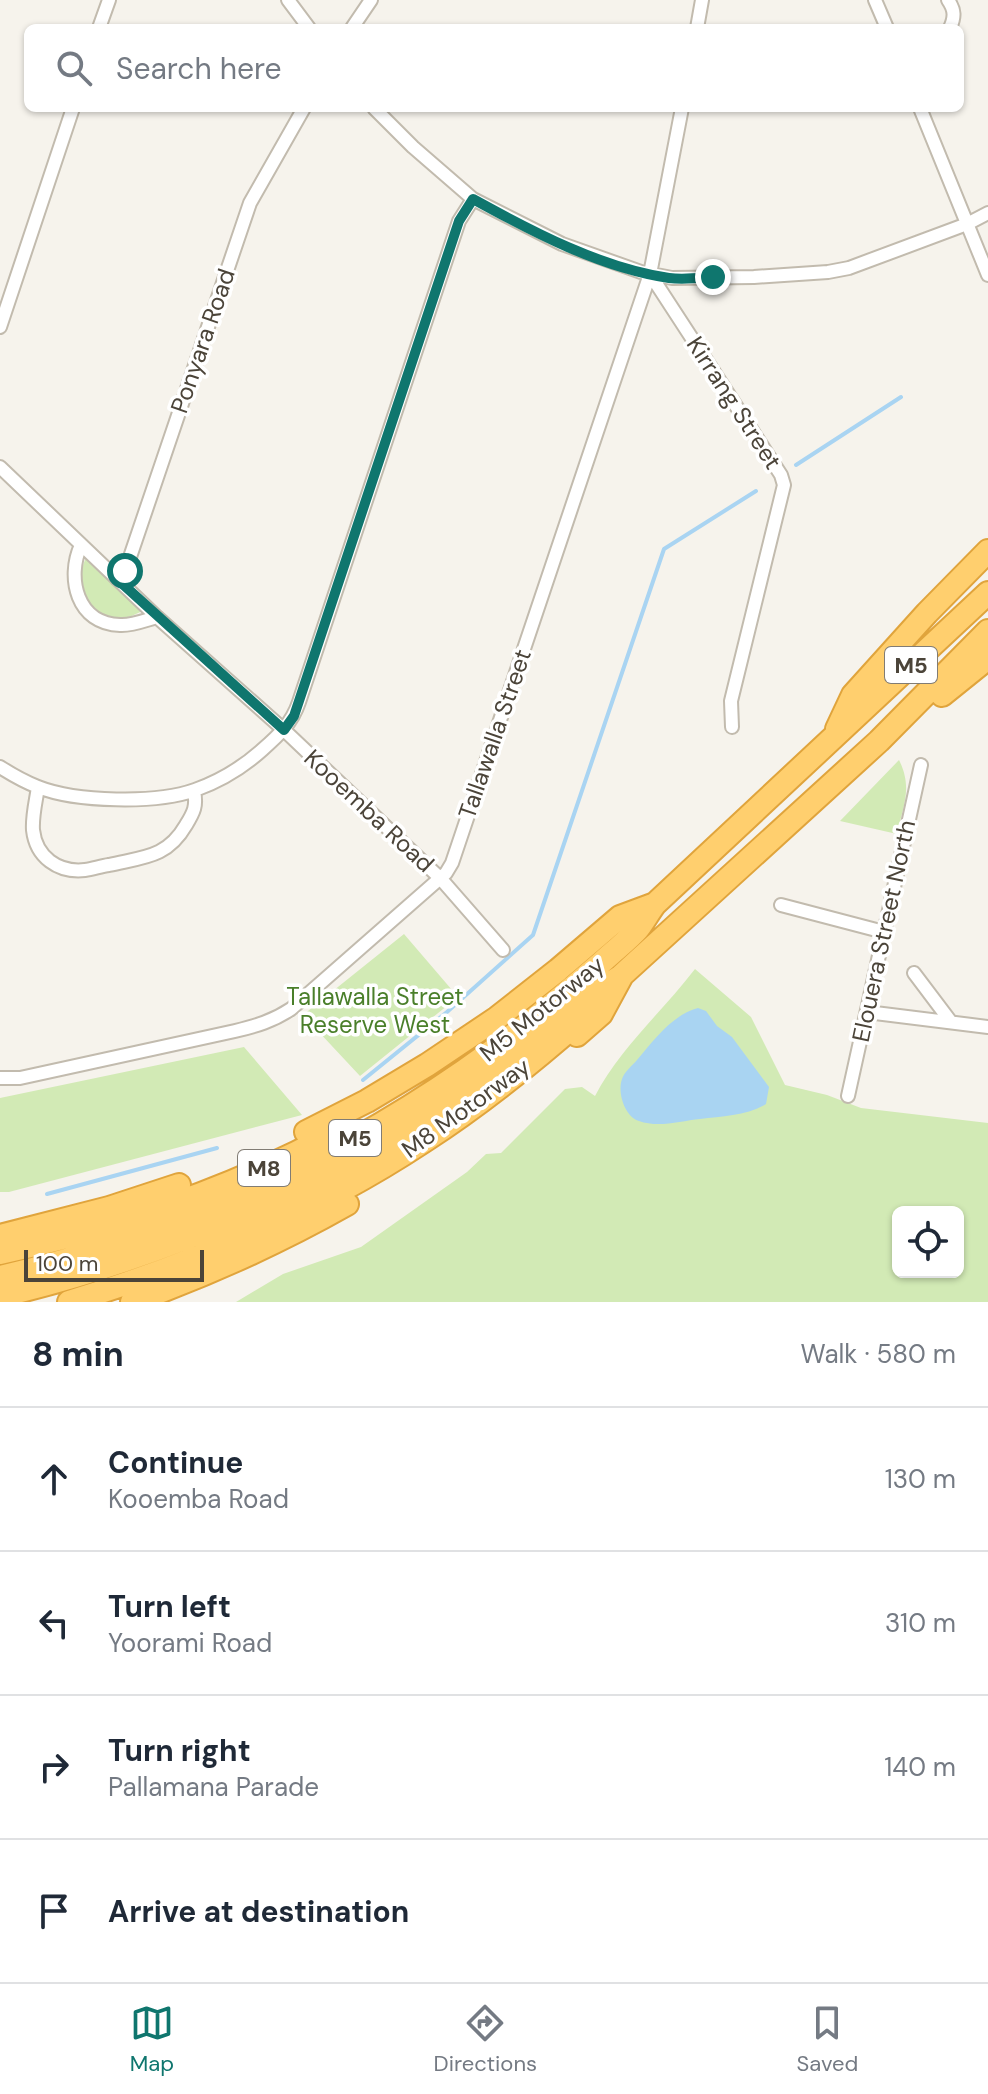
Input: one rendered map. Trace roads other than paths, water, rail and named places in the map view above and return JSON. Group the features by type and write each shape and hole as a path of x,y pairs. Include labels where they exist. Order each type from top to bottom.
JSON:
{"highway":[{"path":"833,737 853,695 988,551"},
{"name":"M5 Motorway","path":"0,1277 123,1243 185,1220 297,1170 340,1147 496,1049 588,975 636,931 655,904 988,593"},
{"name":"M5 Motorway","path":"0,1296 104,1268 182,1241 246,1214 329,1174 452,1100 511,1058 586,997 621,976 879,741 988,631"},
{"path":"879,741 988,658"},
{"path":"0,1236 85,1215 232,1166 367,1101 497,1018 620,917 655,904"},
{"name":"M8 Motorway","path":"0,1253 113,1224 177,1202 269,1166 347,1127 423,1083 492,1036 547,993 626,923 655,904"},
{"path":"132,1302 194,1279 291,1235 417,1161 507,1096 601,1014 621,976"},
{"name":"M8 Motorway","path":"69,1302 242,1239 317,1204 389,1163 516,1075 595,1008 621,976"}],"street":[{"path":"100,24 109,0"},
{"path":"288,0 306,24"},
{"path":"355,24 371,0"},
{"path":"698,24 702,0"},
{"path":"875,0 885,24"},
{"path":"948,0 954,12 952,24"},
{"path":"0,327 72,112"},
{"name":"Ponyara Road","path":"117,579 125,571 129,560 250,203 302,112"},
{"path":"378,112 473,199 562,244 650,274 672,278 754,277 849,268 967,224 988,213"},
{"name":"Tallawalla Street","path":"0,1078 20,1078 257,1026 275,1019 441,879 452,863 650,274 681,112"},
{"path":"922,112 988,275"},
{"path":"0,767 38,787 72,794 133,800 170,796 194,791 247,763 284,730 294,716 459,221 473,199"},
{"name":"Kirrang Street","path":"650,274 781,475 784,485 731,701 732,727"},
{"name":"Kooemba Road","path":"0,467 157,617 284,730 441,879 503,950"},
{"path":"81,545 75,560 74,582 83,606 96,620 121,626 157,617"},
{"name":"Elouera Street North","path":"848,1096 921,765"},
{"path":"38,787 33,815 37,845 46,859 62,869 83,870 157,855 171,847 191,816 196,803 194,791"},
{"path":"781,905 884,932"},
{"path":"914,973 951,1022"},
{"path":"867,1012 988,1027"}],"water":[{"path":"698,1008 706,1011 717,1026 732,1037 769,1087 766,1104 743,1113 670,1123 654,1124 634,1119 621,1097 623,1076 664,1029 680,1016"}],"waterway":[{"path":"796,465 901,397"},
{"path":"363,1080 447,1012 533,935 664,549 756,491"},
{"path":"47,1194 217,1148"}],"park label":[{"name":"Tallawalla Street Reserve West","path":"375,1011"}]}
